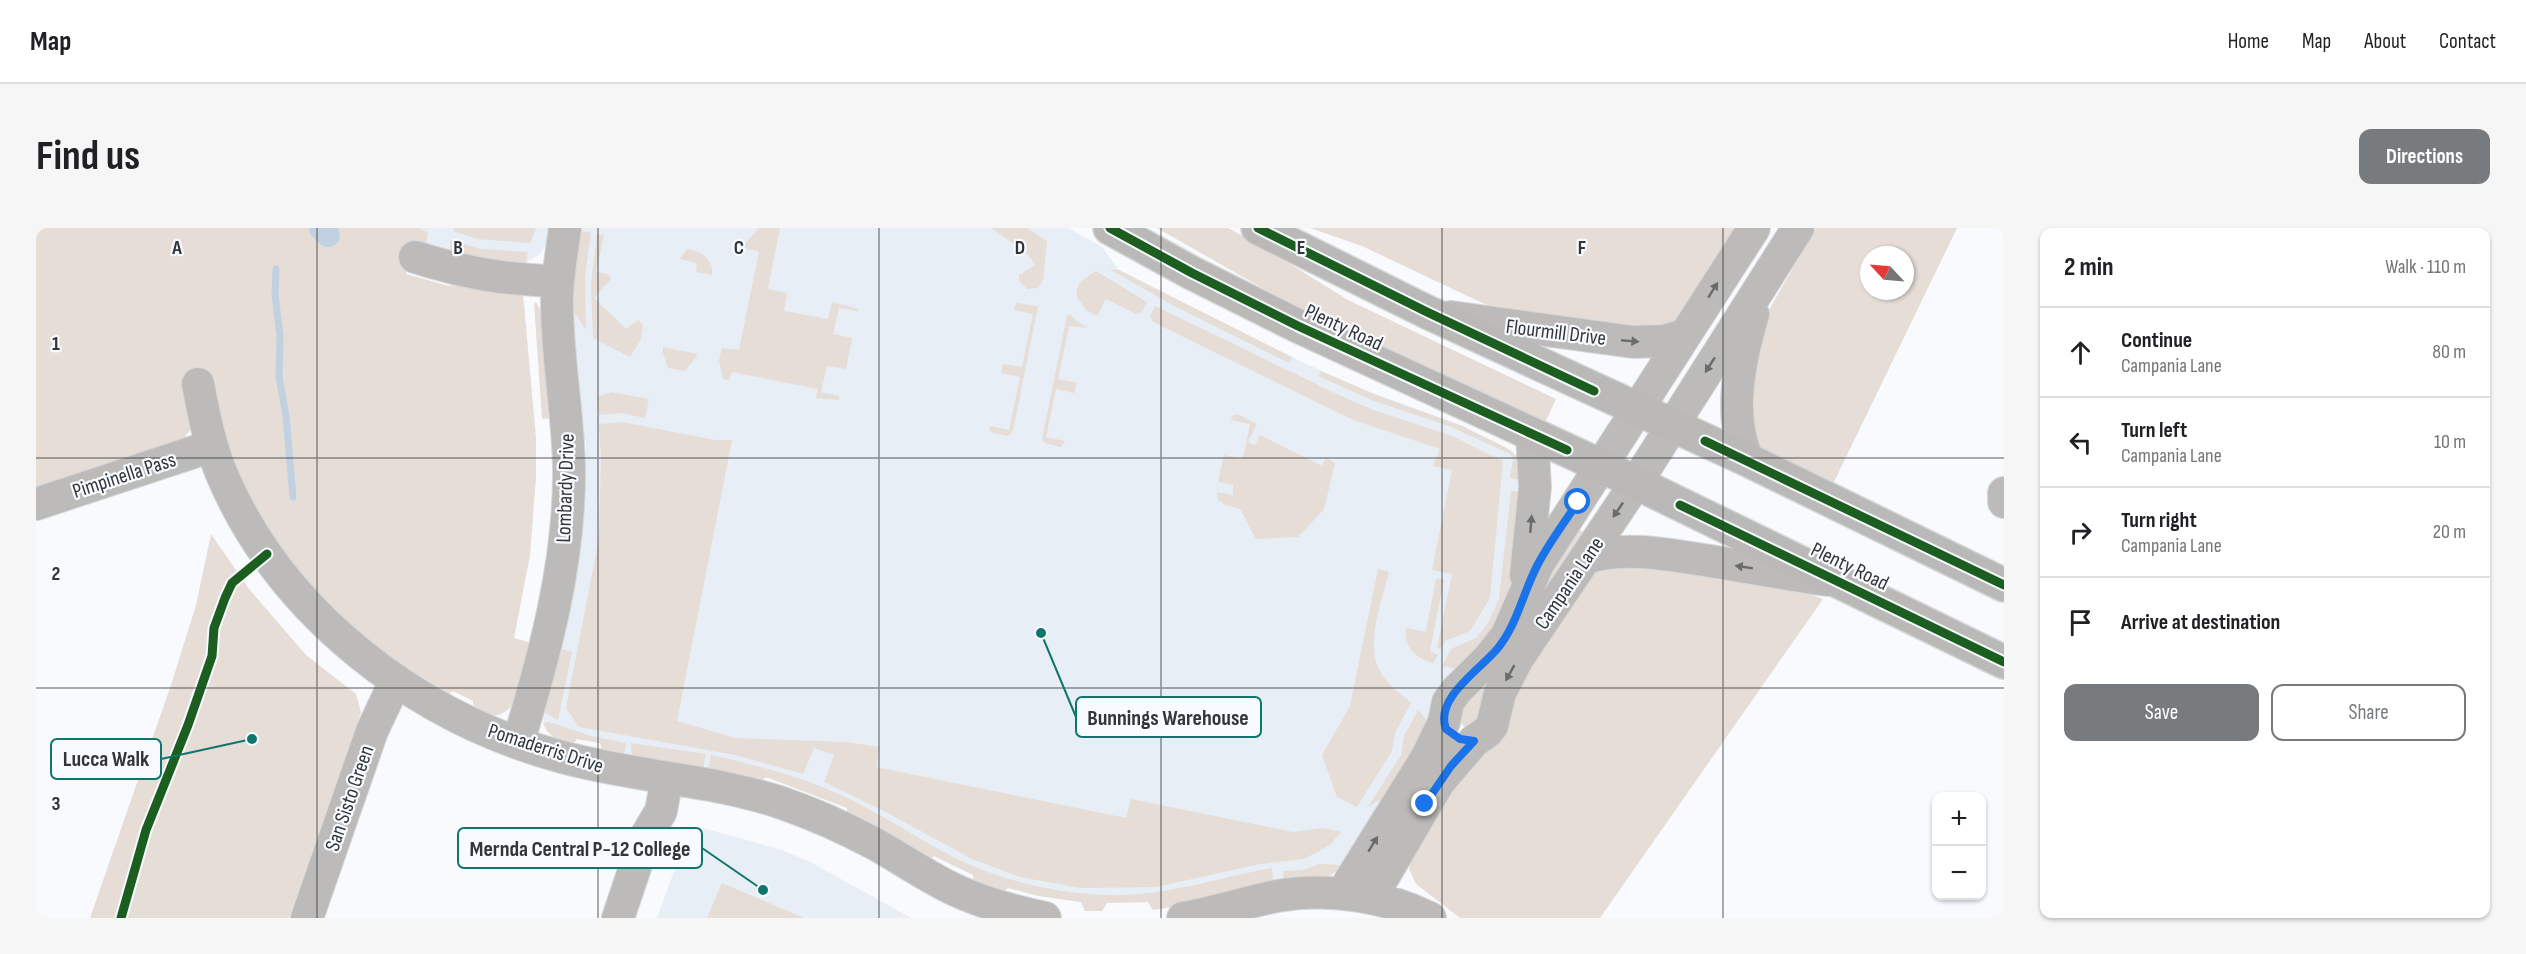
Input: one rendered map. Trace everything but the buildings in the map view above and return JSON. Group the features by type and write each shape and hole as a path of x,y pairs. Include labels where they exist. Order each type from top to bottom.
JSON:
{"highway":[{"name":"Plenty Road","path":"1110,228 1245,299 1602,466 2004,662"},
{"path":"1258,228 1427,312 1748,460 2004,585"}],"street":[{"name":"Lombardy Drive","path":"518,743 549,629 563,555 568,512 568,430 558,326 558,281 566,228"},
{"path":"1637,410 1754,228"},
{"path":"1672,425 1798,228"},
{"path":"415,257 455,270 490,277 558,281"},
{"path":"1748,460 1739,438 1738,404 1744,346 1762,284"},
{"name":"Flourmill Drive","path":"1427,312 1467,320 1634,342 1665,341 1684,335"},
{"name":"Pomaderris Drive","path":"198,384 212,446 235,501 256,537 280,570 331,628 396,680 466,721 518,743 595,766 721,786 786,805 846,829 950,888 999,906 1045,918"},
{"name":"Campania Lane","path":"1357,896 1444,722 1448,702 1500,646 1522,603 1538,564 1637,410"},
{"name":"Campania Lane","path":"1357,896 1451,766 1474,741 1482,737 1492,726 1500,693 1511,671 1672,425"},
{"path":"1522,603 1534,487 1532,435"},
{"name":"Pimpinella Pass","path":"36,504 212,446"},
{"path":"2004,493 2004,502"},
{"path":"1586,558 1610,553 1634,552 1843,583"},
{"name":"San Sisto Green","path":"307,918 372,731 396,680"},
{"path":"1444,722 1453,735 1460,739 1474,741"},
{"path":"618,918 645,838 661,811 658,777"},
{"path":"1183,918 1280,896 1357,896 1431,918"}],"shaded area":[{"path":"36,228 420,228 428,233 426,243 417,240 406,274 449,286 460,283 523,293 536,438 536,477 530,555 514,638 528,642 534,652 521,690 511,707 494,715 474,711 473,701 453,691 445,696 350,628 301,576 192,422 190,430 180,443 36,490"},
{"path":"414,228 550,228 547,243 540,254 520,266 459,254 411,238"},
{"path":"454,228 536,228 530,243 477,239 453,231"},
{"path":"579,228 1068,228 1102,247 1119,270 1223,324 1351,385 1460,425 1512,451 1523,465 1515,594 1359,849 1330,877 1153,910 1148,902 1107,903 1102,911 1085,911 1081,902 1039,896 1008,888 1000,894 974,884 973,875 934,856 928,862 847,817 847,808 785,783 766,777 758,783 603,752 600,743 577,739 571,746 546,731 542,713 556,655 562,649 567,626 584,518 586,442 578,433 571,312"},
{"path":"759,228 780,228 768,289 787,293 784,311 828,319 832,302 858,309 858,311 839,308 833,334 852,338 846,369 827,366 821,392 840,396 838,400 816,398 818,389 732,372 729,380 723,379 719,360 722,348 739,350 759,252 742,247"},
{"path":"991,228 1027,228 1047,241 1043,280 1038,288 1027,289 1019,281 1019,275 1035,265 1028,254"},
{"path":"1157,228 1228,228 1348,300 1556,399 1542,429 1299,309"},
{"path":"1310,228 1739,228 1676,323 1657,331 1508,313 1362,246"},
{"path":"1816,228 1957,228 1833,484 1761,448 1755,441 1747,415 1766,315"},
{"path":"582,231 591,233 585,276 586,330 571,307 578,234"},
{"path":"597,234 604,235 596,272 608,274 611,279 594,298 626,329 638,320 643,325 641,339 630,357 593,338 591,285"},
{"path":"450,240 481,249 528,252 525,264 520,266 459,254 450,250"},
{"path":"687,249 706,257 711,265 712,275 696,272 697,263 680,259"},
{"path":"1109,269 1119,270 1292,357 1289,363 1176,307"},
{"path":"1096,271 1147,302 1142,312 1136,314 1106,299 1097,316 1086,310 1077,297 1079,284"},
{"path":"536,302 543,315 552,418 542,419 534,303"},
{"path":"1016,303 1038,306 1013,431 1008,436 993,433 989,429 990,426 1009,430 1020,377 1001,373 1003,364 1022,367 1033,314 1014,310"},
{"path":"1155,306 1339,395 1373,410 1450,435 1503,461 1490,598 1470,631 1445,641 1441,649 1437,648 1452,574 1432,570 1452,470 1433,466 1440,449 1353,420 1153,322 1150,316"},
{"path":"1070,314 1076,321 1088,328 1069,326 1058,379 1077,383 1074,393 1056,389 1046,437 1065,441 1061,447 1045,443 1042,439 1067,316"},
{"path":"663,347 697,355 685,371 668,368"},
{"path":"1321,371 1379,396 1460,425 1505,447 1518,457 1525,481 1510,478 1513,459 1510,454 1449,426 1374,401 1318,376"},
{"path":"611,392 649,399 645,418 622,413 599,415 597,397"},
{"path":"1237,414 1257,424 1248,442 1255,445 1260,435 1322,466 1326,457 1335,463 1324,509 1298,537 1256,539 1240,509 1225,505 1218,500 1217,492 1233,495 1233,485 1218,482 1224,455 1241,459 1244,454 1250,424 1231,420 1232,416"},
{"path":"622,422 715,440 732,440 677,721 735,738 845,742 880,747 876,767 1126,818 1131,799 1293,832 1323,828 1341,832 1330,845 1304,859 1260,864 1156,887 1081,888 1020,877 972,859 884,811 824,782 834,755 814,748 803,774 735,755 579,727 566,708 599,538 601,458 599,424"},
{"path":"1511,491 1525,492 1508,617 1458,669 1442,666 1451,649 1476,638 1487,624 1499,599"},
{"path":"1576,527 1589,536 1487,713 1468,728 1462,725 1458,721 1455,709"},
{"path":"211,534 249,589 306,655 356,694 361,712 289,918 90,918 172,682 196,605"},
{"path":"1607,561 1794,588 1823,599 1600,918 1460,918 1416,884 1409,869 1411,848 1506,706 1576,586"},
{"path":"1378,569 1389,572 1376,623 1374,650 1376,662 1387,681 1411,703 1395,733 1392,751 1357,807 1337,797 1322,755 1350,706"},
{"path":"1436,578 1444,580 1430,651 1438,655 1433,663 1412,651 1407,641 1406,628 1426,632"},
{"path":"562,649 572,652 558,720 542,711 556,655"},
{"path":"1418,710 1425,718 1428,732 1389,794 1368,807 1401,755 1404,736"},
{"path":"549,722 591,736 626,743 625,751 620,756 603,752 600,743 577,739 571,746 548,732 543,723"},
{"path":"631,743 706,754 703,768 634,758"},
{"path":"711,755 820,786 854,801 957,859 1011,880 1049,889 1106,895 1149,893 1272,868 1273,884 1195,903 1153,910 1148,902 1107,903 1102,911 1085,911 1081,902 1039,896 1008,888 1000,894 974,884 973,875 934,856 927,862 847,817 847,808 766,777 758,783 708,770"},
{"path":"699,827 782,850 810,862 911,918 657,918 688,833"},
{"path":"1319,864 1340,865 1342,868 1322,880 1284,883 1283,871 1304,870"},
{"path":"722,883 804,918 707,918"}],"waterway":[{"path":"321,228 328,235"},
{"path":"276,269 275,295 280,336 279,377 286,416 293,497"}],"cycle path":[{"path":"1110,228 1192,273 1298,326 1567,450"},
{"path":"1258,228 1427,312 1594,391"},
{"path":"1705,441 2004,585"},
{"path":"1680,505 2004,662"},
{"path":"121,918 146,830 188,725 212,656 214,628 225,598 232,583 267,554"}],"place":[{"name":"Bunnings Warehouse","path":"1041,633"},
{"name":"Lucca Walk","path":"252,739"},
{"name":"Mernda Central P-12 College","path":"763,890"}],"route":[{"path":"1425,804 1451,766 1474,741 1460,739 1446,729 1444,716 1448,702 1500,646 1513,623 1538,564 1578,502"}]}
